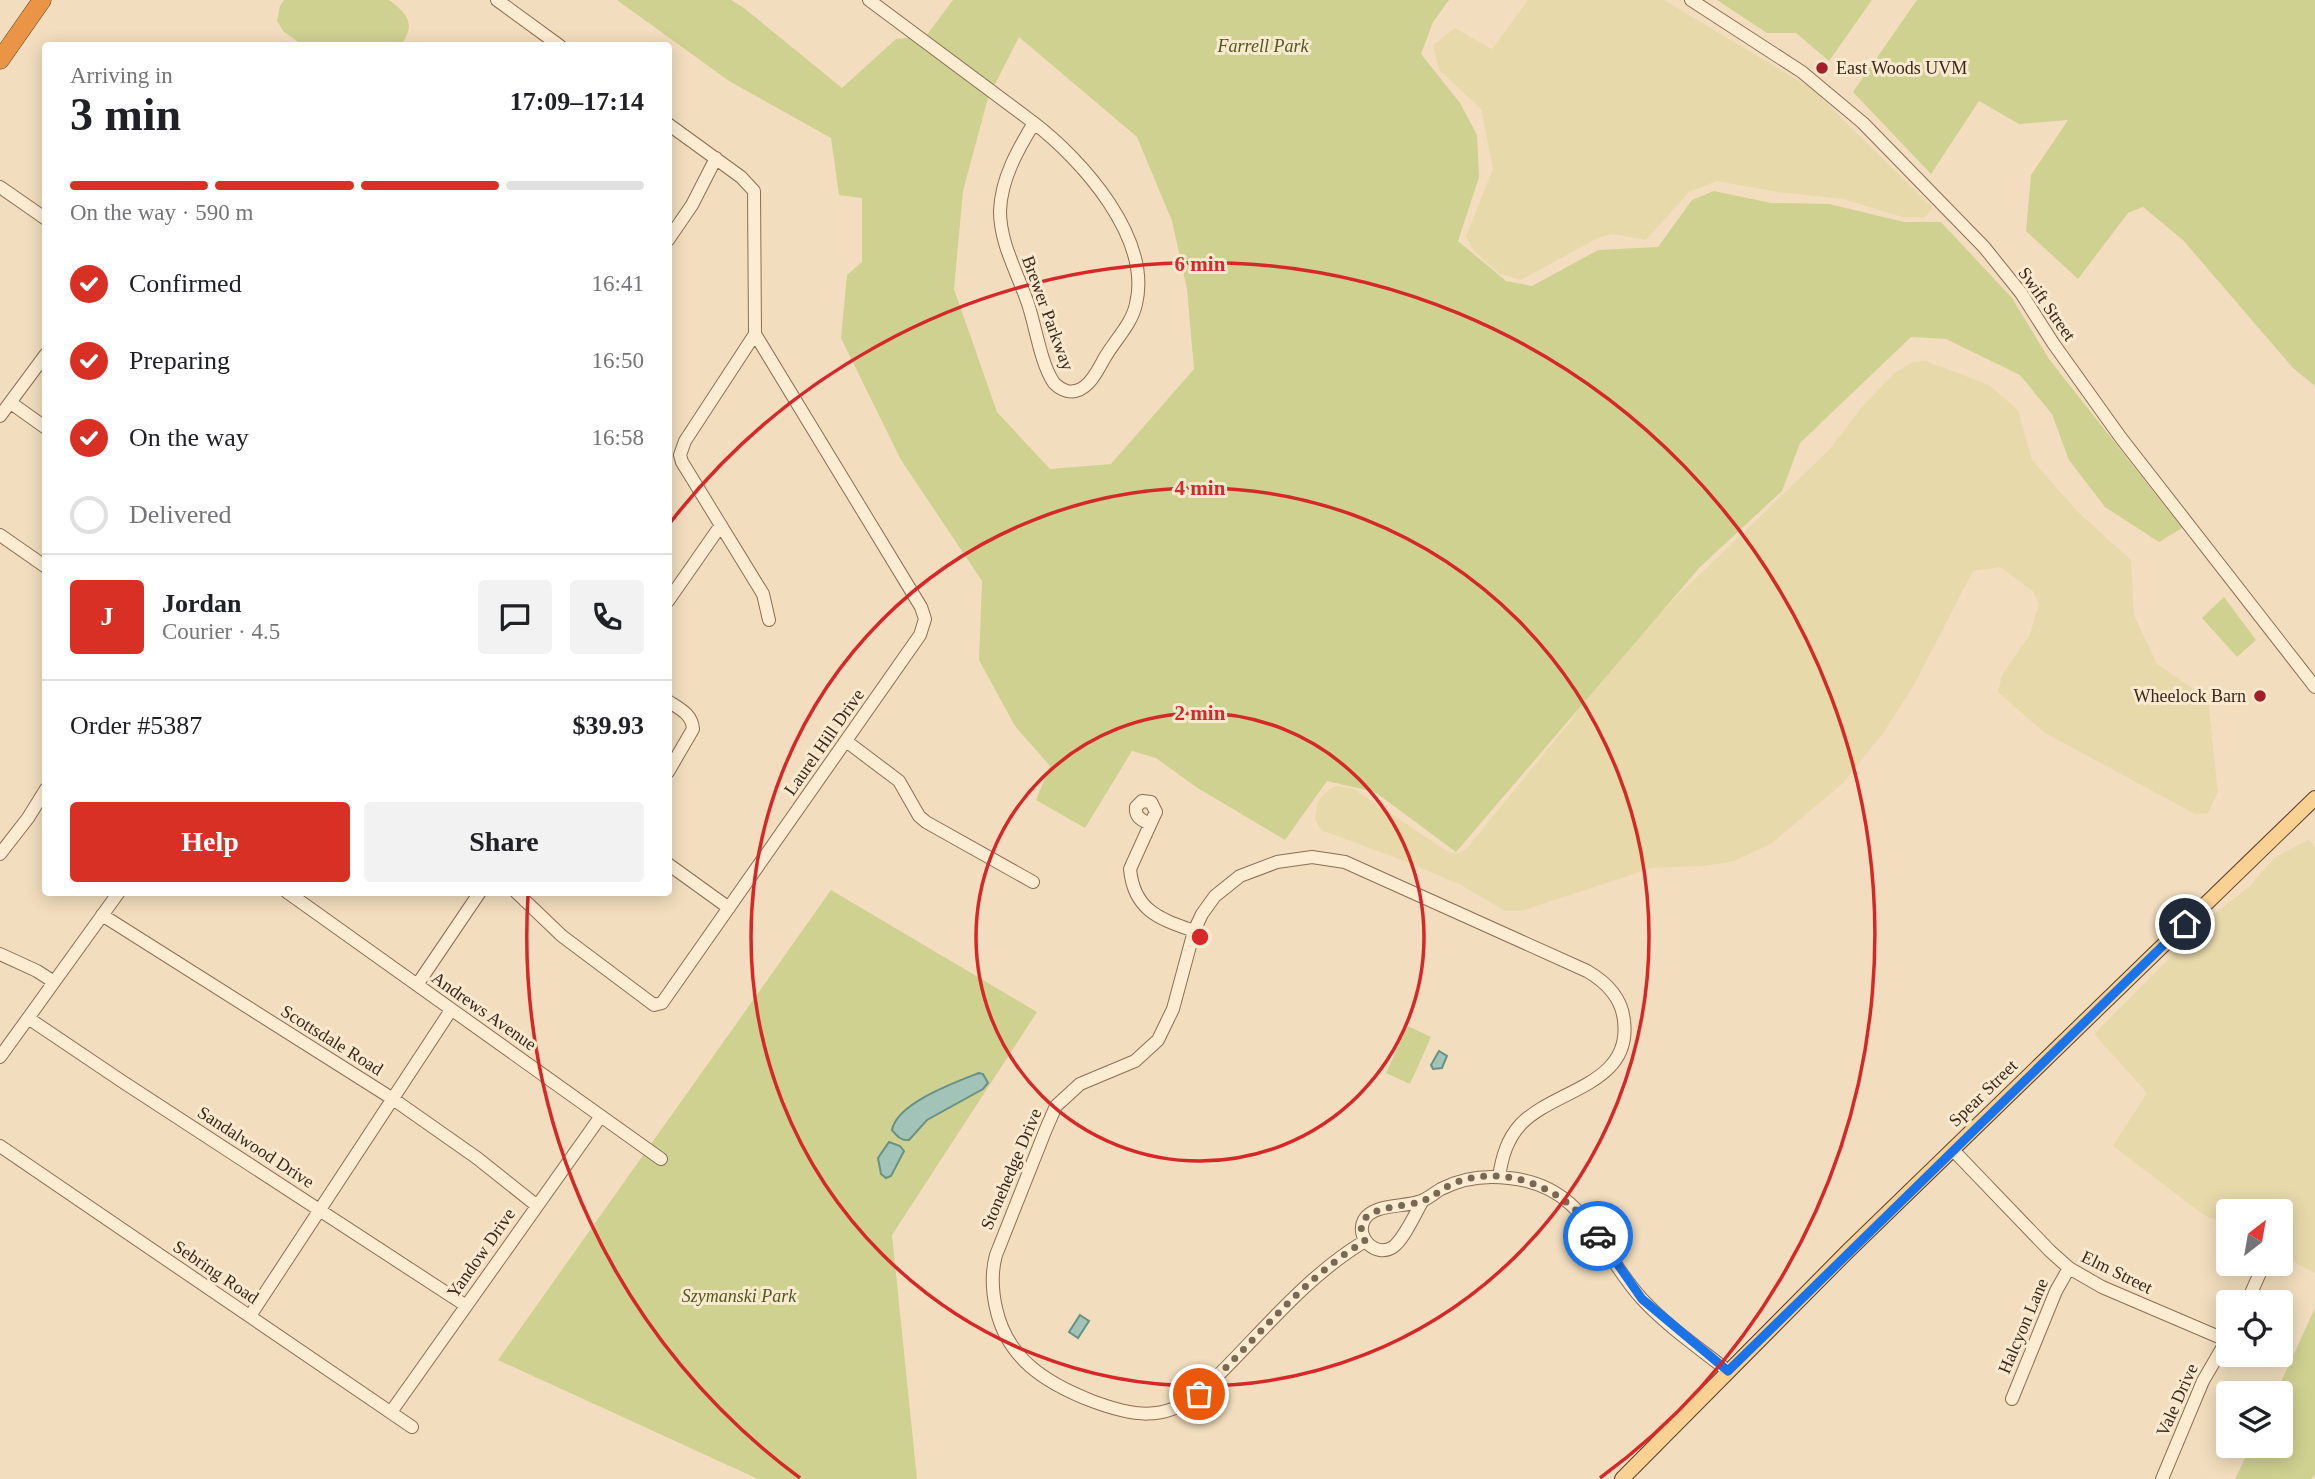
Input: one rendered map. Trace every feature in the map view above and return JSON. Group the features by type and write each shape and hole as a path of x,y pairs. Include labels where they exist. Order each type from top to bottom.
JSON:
{"highway":[{"path":"0,60 42,0"}],"main road":[{"name":"Spear Street","path":"1622,1479 1952,1149 2315,798"}],"street":[{"path":"497,0 555,42"},
{"name":"Brewer Parkway","path":"869,0 1034,123 1066,149 1083,167 1117,216 1138,266 1140,286 1136,308 1088,384 1069,392 1054,383 1046,366 1029,305 1001,229 1000,208 1004,187 1021,145 1034,123"},
{"name":"Swift Street","path":"1691,0 1774,53 1863,123 1984,247 2021,293 2121,438 2315,687"},
{"path":"672,127 747,182 754,191 755,334 685,441 680,455 763,594 769,620"},
{"path":"672,234 692,205 716,158"},
{"path":"0,187 42,216"},
{"name":"Laurel Hill Drive","path":"520,896 562,936 654,1005 659,1005 666,999 924,626 925,615 755,334"},
{"path":"0,416 42,359"},
{"path":"10,403 42,425"},
{"path":"672,595 721,525"},
{"path":"0,535 42,564"},
{"path":"672,704 688,715 693,726 691,737 672,766"},
{"path":"846,741 899,781 919,816 926,822 1033,883"},
{"path":"0,854 42,795"},
{"path":"1150,824 1130,869 1135,890 1140,901 1152,914 1166,922 1195,931"},
{"name":"Stonehedge Drive","path":"1365,1241 1340,1256 1318,1275 1199,1394 1185,1404 1163,1412 1124,1412 1063,1389 1028,1367 1005,1337 994,1299 993,1266 1001,1239 1056,1106 1072,1091 1093,1078 1135,1061 1158,1040 1173,1009 1202,914 1215,896 1240,876 1283,860 1312,857 1333,859 1355,866 1599,978 1616,996 1623,1014 1625,1034 1620,1052 1599,1077 1532,1115 1519,1126 1505,1151 1499,1177"},
{"path":"672,867 729,908"},
{"path":"0,1057 116,896"},
{"name":"Andrews Avenue","path":"293,896 661,1159"},
{"path":"417,985 477,896"},
{"name":"Scottsdale Road","path":"102,915 393,1099 477,1158 536,1205"},
{"path":"0,954 54,982"},
{"path":"250,1316 452,1010"},
{"name":"Sandalwood Drive","path":"28,1018 465,1305"},
{"name":"Yandow Drive","path":"391,1412 601,1116"},
{"name":"Sebring Road","path":"0,1146 412,1426"},
{"name":"Elm Street","path":"1952,1149 2069,1268 2102,1287 2216,1334"},
{"path":"1422,1202 1399,1241 1392,1247 1376,1249 1365,1241 1362,1229 1369,1214 1377,1210 1422,1202 1460,1181 1499,1177 1539,1185 1573,1206 1590,1223 1642,1299 1728,1371"},
{"name":"Halcyon Lane","path":"2012,1399 2056,1291 2069,1268"},
{"name":"Vale Drive","path":"2162,1479 2203,1381 2216,1358"}],"shaded area":[{"path":"1528,0 1664,0 1811,88 1933,208 1924,218 1902,217 1843,199 1778,192 1717,181 1689,192 1646,240 1612,234 1598,238 1521,280 1500,274 1474,251 1466,236 1493,169 1481,109 1439,70 1433,45 1455,28 1492,49"},
{"path":"1926,361 1989,385 2018,410 2032,460 2079,513 2131,560 2134,615 2157,664 2208,699 2218,792 2208,813 2195,814 2045,733 1998,692 2002,675 2029,636 2039,605 2033,591 2000,567 1973,571 1915,683 1884,732 1843,783 1771,844 1734,861 1705,866 1652,868 1521,911 1505,911 1459,884 1321,830 1315,819 1318,801 1336,786 1352,788 1447,851 1457,854 1466,849 1570,722 1619,652 1829,450 1862,407 1895,373 1913,362"},
{"path":"2309,839 2315,848 2315,1273 2293,1262 2293,1199 2216,1199 2216,1221 2201,1213 2113,1146 2147,1093 2094,1034 2208,919 2250,886 2274,858"}],"green space":[{"path":"284,0 389,0 405,15 408,31 403,42 299,42 284,32 277,21"},
{"name":"Farrell Park","path":"617,0 731,0 842,88 896,39 926,36 953,0 1449,0 1433,22 1421,54 1460,103 1477,135 1479,177 1458,241 1506,281 1532,286 1598,250 1658,247 1692,200 1714,191 1771,203 1829,204 1904,222 1941,222 2012,298 2049,359 2182,528 2159,542 2105,507 2069,460 2052,414 2020,375 1946,339 1911,337 1800,443 1782,491 1700,567 1456,852 1375,792 1327,781 1285,840 1196,787 1156,758 1132,751 1085,828 1036,800 1050,766 1015,726 979,660 982,581 901,460 841,338 847,275 862,262 862,198 839,195 831,138 729,81","holes":["1019,37 1137,137 1172,221 1187,289 1194,369 1111,464 1050,469 997,412 954,289 963,191 988,98"]},
{"path":"1717,0 1872,0 1829,61 1796,33 1767,33"},
{"path":"1917,0 2315,0 2315,386 2293,368 2183,240 2143,207 2128,213 2078,279 2026,231 2031,175 2068,120 2019,124 1979,101 1931,174 1853,92"},
{"path":"2224,597 2256,640 2237,657 2202,618"},
{"name":"Szymanski Park","path":"831,890 1037,1012 892,1235 917,1479 758,1479 498,1360"},
{"path":"1408,1026 1431,1037 1410,1084 1386,1073"},
{"path":"2315,1308 2315,1474 2311,1479 2235,1479 2245,1458 2293,1458 2293,1381 2282,1381 2288,1367 2293,1367 2293,1356"}],"water":[{"path":"1439,1051 1447,1056 1442,1068 1433,1069 1431,1065"},
{"path":"979,1073 983,1074 988,1083 983,1089 927,1120 909,1140 901,1139 892,1130 896,1120 916,1102"},
{"path":"889,1142 900,1146 904,1151 891,1176 886,1178 881,1174 878,1158"},
{"path":"1080,1315 1089,1321 1078,1338 1069,1332"}],"way so far":[{"path":"1199,1394 1318,1275 1340,1256 1365,1241 1362,1233 1366,1217 1377,1210 1422,1202 1460,1181 1508,1178 1539,1185 1564,1199 1582,1214 1598,1236"}],"place":[{"name":"East Woods UVM","path":"1822,68"},
{"name":"Wheelock Barn","path":"2260,696"}],"route":[{"path":"1598,1236 1642,1299 1728,1371 2185,924"}]}
